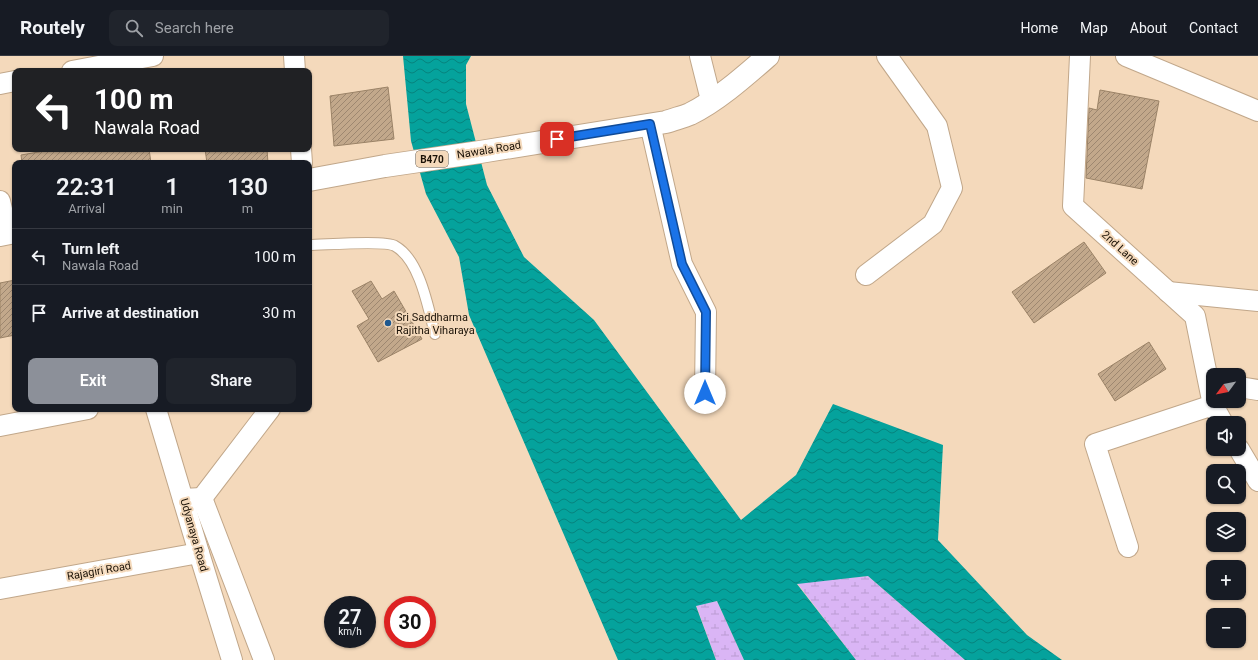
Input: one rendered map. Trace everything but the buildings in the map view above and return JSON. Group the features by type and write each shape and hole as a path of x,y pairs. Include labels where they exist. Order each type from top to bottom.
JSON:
{"main road":[{"name":"Nawala Road","path":"312,179 385,166 666,122 690,114 737,82 768,56"}],"street":[{"path":"88,68 153,56"},
{"path":"294,56 295,68"},
{"path":"700,56 711,100"},
{"path":"866,275 933,224 952,188 937,126 887,56"},
{"name":"2nd Lane","path":"1080,56 1073,206 1195,316 1207,368"},
{"path":"1126,56 1258,111"},
{"path":"0,84 12,82"},
{"path":"650,124 682,264 706,312 705,393"},
{"path":"0,200 8,234"},
{"path":"1168,292 1258,301"},
{"path":"1246,387 1258,390"},
{"path":"1128,547 1095,444 1206,407"},
{"path":"0,426 72,412"},
{"name":"Udyanaya Road","path":"157,412 192,499 198,553 232,660"},
{"path":"264,660 192,499 267,412"},
{"path":"1243,456 1258,481"},
{"name":"Rajagiri Road","path":"0,589 198,553"}],"lane":[{"path":"312,245 375,243 394,245 408,257 422,285 435,334"}],"green space":[{"path":"868,576 965,660 856,660 797,583"},
{"path":"717,601 744,660 716,660 696,605"}],"water":[{"path":"403,56 471,56 466,65 466,104 487,185 524,257 594,320 741,520 796,475 833,404 943,445 938,540 1027,635 1062,660 965,660 868,576 797,584 856,660 744,660 717,601 696,606 716,660 618,660 469,315 459,257 426,194 411,141"}],"place":[{"name":"Sri Saddharma Rajitha Viharaya","path":"388,323"}],"route":[{"path":"557,139 650,124 682,264 706,312 705,393"}]}
